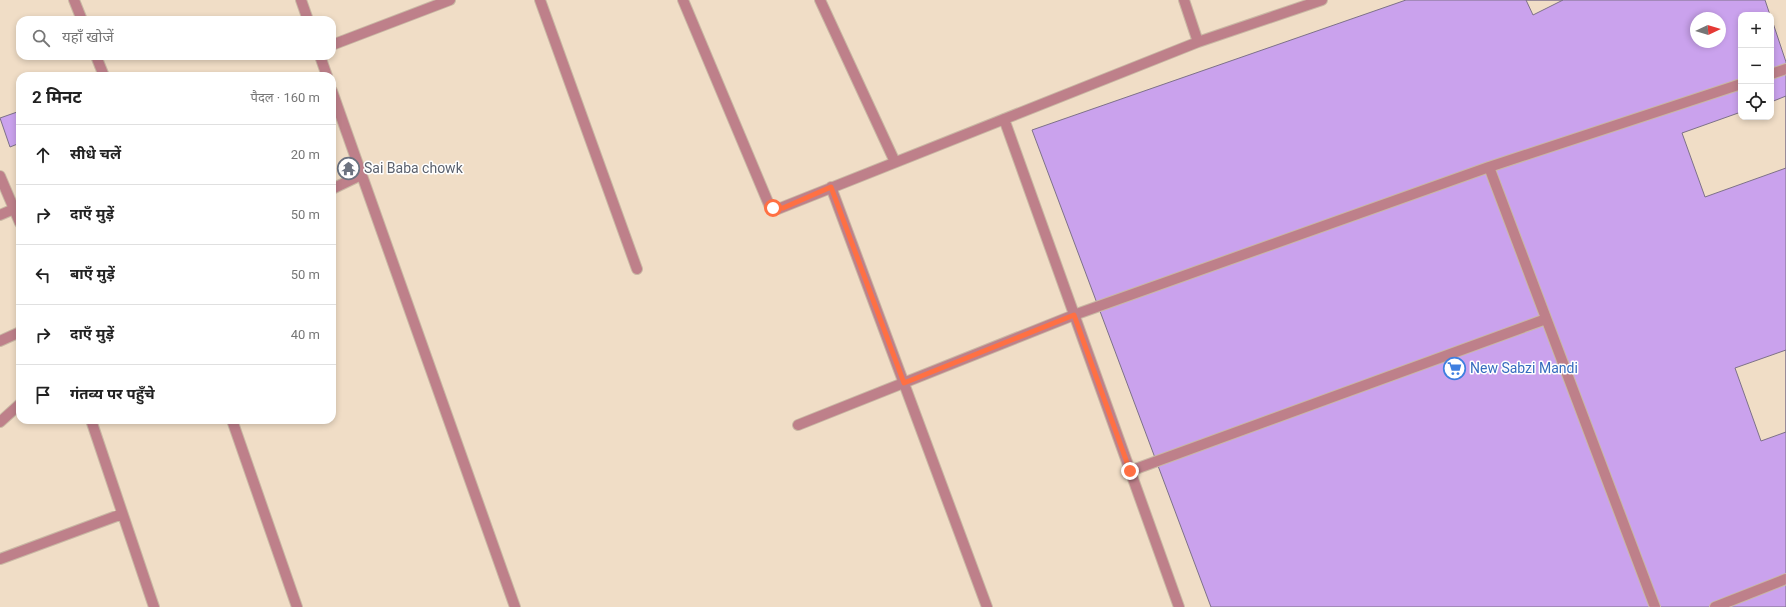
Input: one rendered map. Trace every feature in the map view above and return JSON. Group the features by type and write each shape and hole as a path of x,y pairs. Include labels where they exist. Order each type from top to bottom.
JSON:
{"street":[{"path":"74,0 80,16"},
{"path":"301,0 307,16"},
{"path":"336,43 450,0"},
{"path":"540,0 637,269"},
{"path":"683,0 770,207 783,208 831,187 1198,42 1322,0"},
{"path":"820,0 895,162"},
{"path":"1184,0 1198,42"},
{"path":"98,60 102,72"},
{"path":"321,60 326,72"},
{"path":"1774,73 1786,69"},
{"path":"798,425 1074,315 1488,168 1738,85"},
{"path":"336,103 515,607"},
{"path":"1004,119 1179,607"},
{"path":"1488,168 1655,607"},
{"path":"336,186 361,175"},
{"path":"0,176 16,214"},
{"path":"831,187 987,607"},
{"path":"0,215 14,209"},
{"path":"1130,471 1546,319"},
{"path":"0,341 16,334"},
{"path":"0,422 16,408"},
{"path":"92,424 154,607"},
{"path":"233,424 297,607"},
{"path":"0,559 122,514"},
{"path":"1715,607 1786,579"}],"building":[{"name":"New Sabzi Mandi","path":"1406,0 1765,0 1769,12 1738,12 1738,120 1774,120 1774,26 1786,62 1786,607 1211,607 1032,130"},
{"path":"1526,0 1563,0 1533,15"},
{"path":"1786,96 1786,168 1705,197 1682,133 1738,113 1738,120 1774,120 1774,101"},
{"path":"16,112 16,145 10,147 0,118"},
{"path":"1786,350 1786,432 1761,441 1735,368"}],"place":[{"name":"Sai Baba chowk","path":"349,168"},
{"name":"New Sabzi Mandi","path":"1454,368"}],"route":[{"path":"773,208 783,208 831,187 904,383 1074,315 1130,471"}]}
